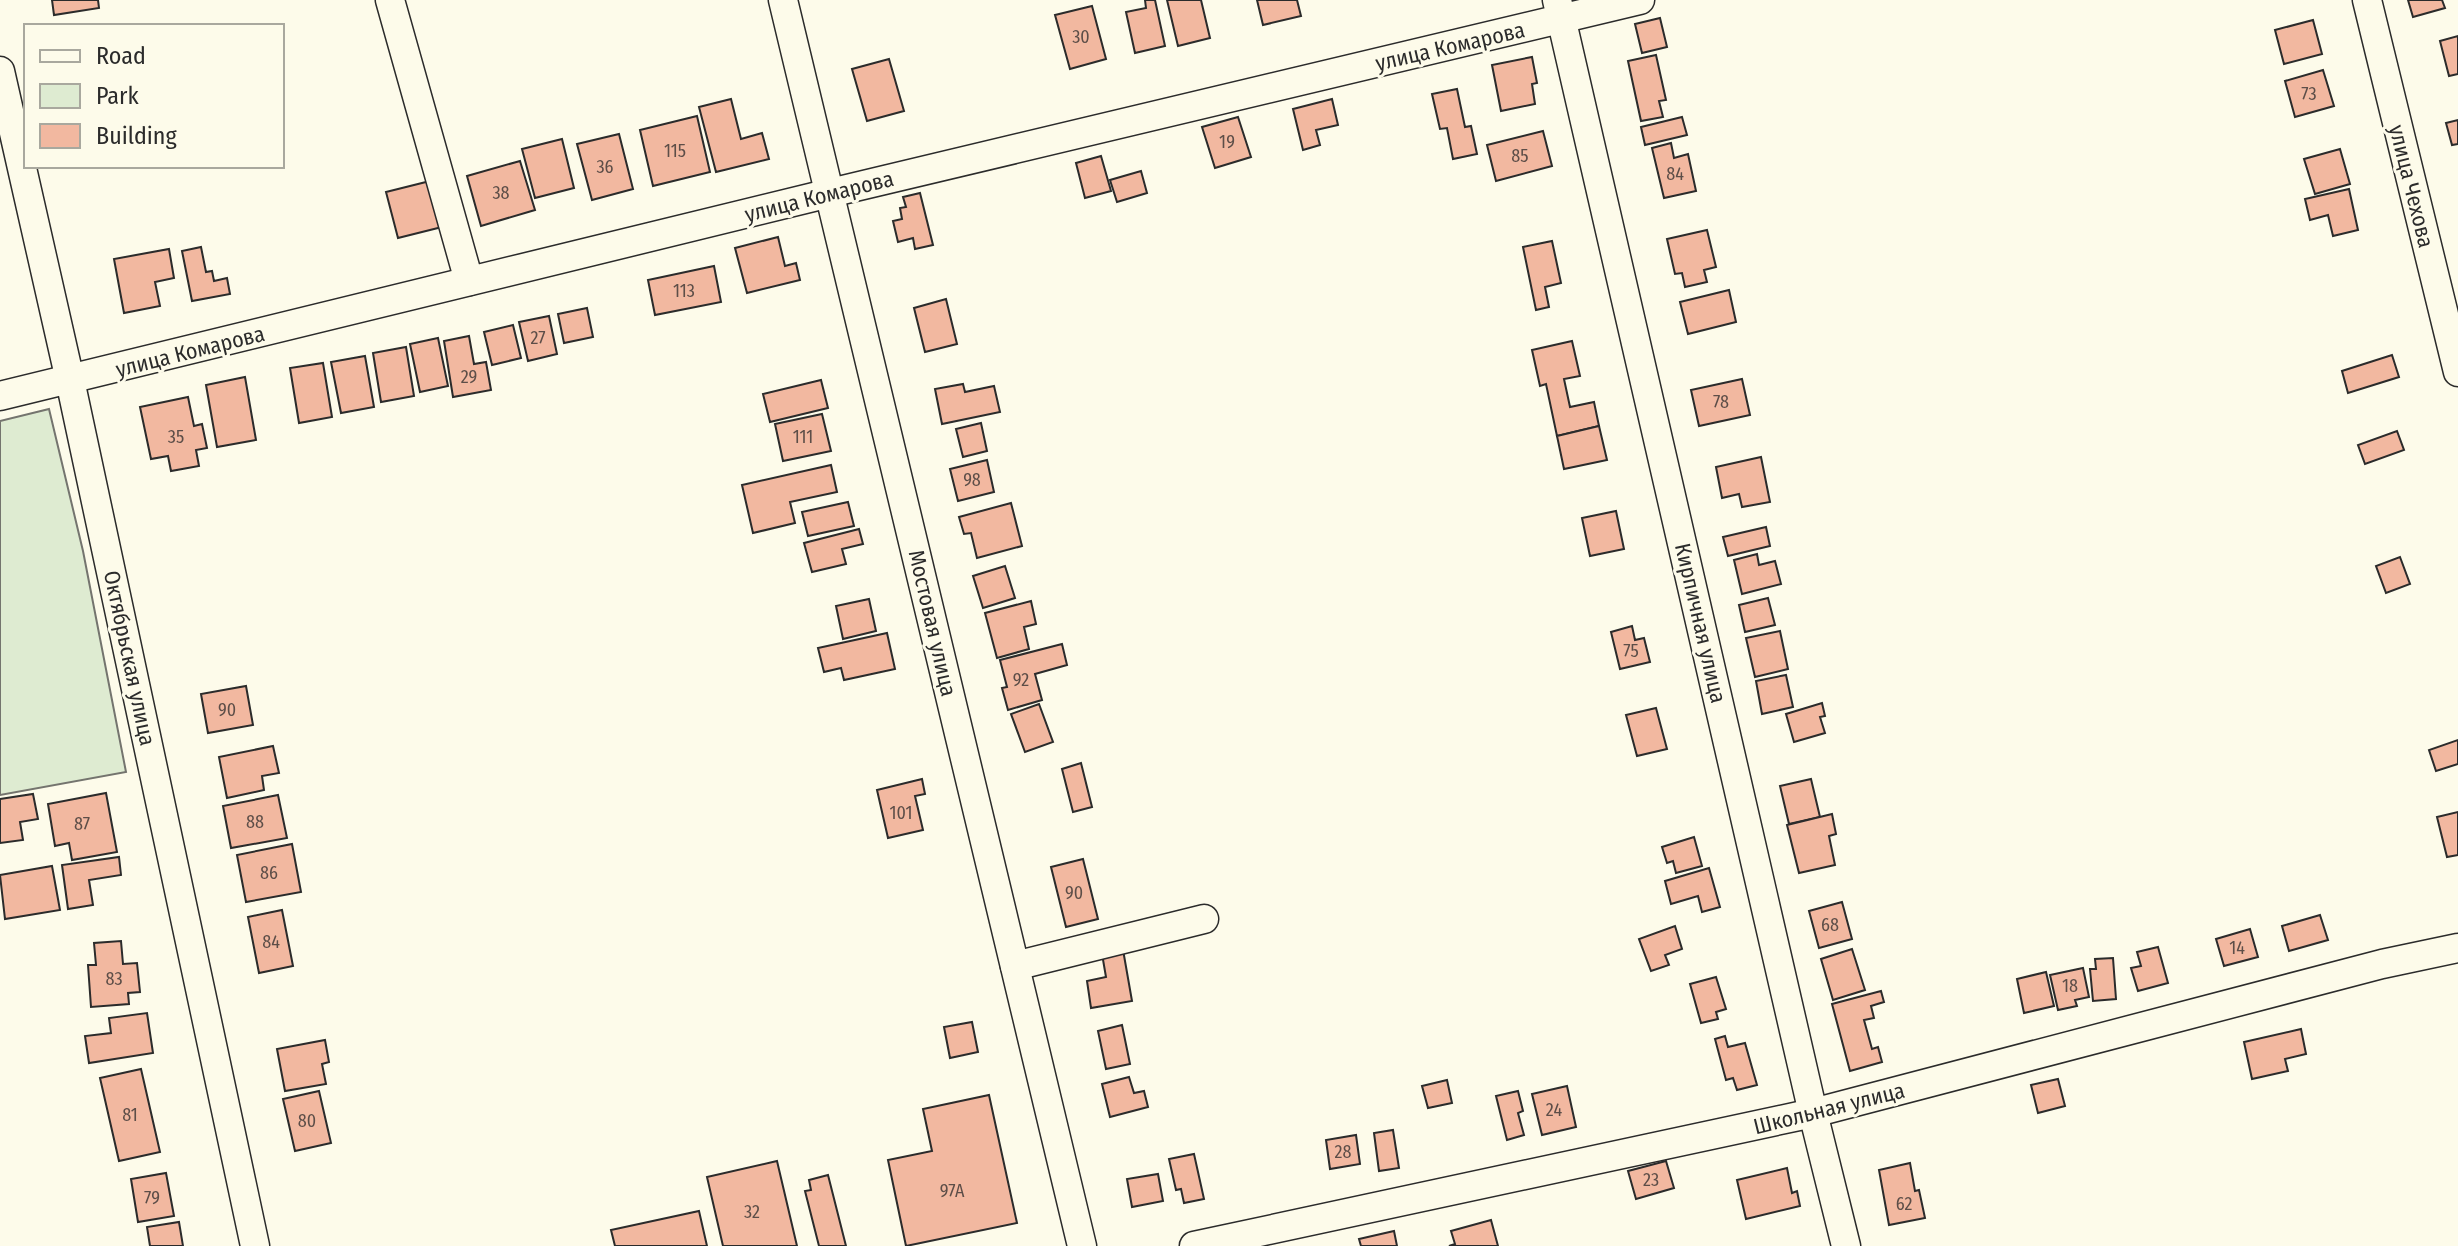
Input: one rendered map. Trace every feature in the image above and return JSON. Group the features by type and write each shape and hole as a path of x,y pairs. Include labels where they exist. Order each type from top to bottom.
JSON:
{"street":[{"path":"390,0 469,281"},
{"name":"Мостовая улица","path":"783,0 1082,1246"},
{"name":"улица Комарова","path":"0,396 1560,10 1640,0"},
{"name":"улица Чехова","path":"2367,0 2458,372"},
{"name":"Кирпичная улица","path":"1560,10 1846,1246"},
{"name":"Октябрьская улица","path":"0,71 70,380 255,1246"},
{"path":"1015,966 1204,919"},
{"name":"Школьная улица","path":"1194,1246 1813,1113 2382,964 2458,948"}],"green space":[{"path":"49,409 83,551 126,772 0,795 0,421"}],"building":[{"path":"52,0 98,0 99,8 54,15"},
{"path":"1145,0 1155,0 1165,46 1135,53 1126,12 1146,8"},
{"path":"1167,0 1201,0 1210,38 1178,46"},
{"path":"1257,0 1297,0 1301,16 1263,25"},
{"path":"2408,0 2442,0 2445,8 2413,17"},
{"path":"1092,6 1106,59 1070,69 1055,15"},
{"path":"1660,18 1667,47 1642,53 1635,24"},
{"path":"2313,20 2322,54 2284,64 2275,30"},
{"path":"2458,36 2458,74 2449,76 2440,41"},
{"path":"1656,55 1666,100 1659,101 1663,117 1641,121 1628,61"},
{"path":"1532,57 1537,83 1532,84 1535,104 1501,111 1492,65"},
{"path":"889,59 904,111 867,121 852,69"},
{"path":"2323,70 2334,106 2295,117 2285,81"},
{"path":"1457,89 1465,127 1471,126 1477,154 1453,159 1447,128 1440,129 1432,94"},
{"path":"731,99 741,139 762,133 769,159 716,172 699,107"},
{"path":"1332,99 1338,125 1316,130 1320,145 1303,150 1293,109"},
{"path":"697,116 710,172 653,186 640,130"},
{"path":"1238,117 1251,157 1215,168 1202,127"},
{"path":"1682,117 1687,135 1645,145 1641,127"},
{"path":"2458,120 2458,144 2452,145 2446,123"},
{"path":"1543,131 1552,166 1496,181 1487,145"},
{"path":"619,134 633,189 592,200 577,144"},
{"path":"562,139 574,188 535,198 522,149"},
{"path":"1671,143 1674,158 1688,154 1696,191 1664,198 1652,148"},
{"path":"2340,149 2350,184 2315,194 2304,159"},
{"path":"1101,156 1111,191 1085,198 1076,163"},
{"path":"520,161 535,210 481,226 467,176"},
{"path":"1141,171 1147,193 1117,202 1110,180"},
{"path":"430,181 442,227 398,238 386,192"},
{"path":"2349,189 2358,230 2333,236 2328,215 2310,220 2305,199"},
{"path":"920,193 933,245 915,249 913,238 898,242 893,221 902,219 900,208 906,207 903,197"},
{"path":"1707,230 1716,267 1704,270 1707,282 1685,287 1682,273 1675,274 1667,239"},
{"path":"778,237 785,266 796,263 800,280 747,293 735,248"},
{"path":"1552,241 1561,283 1545,287 1549,307 1536,310 1523,247"},
{"path":"201,247 206,272 212,271 214,281 227,278 230,294 192,301 182,251"},
{"path":"169,249 174,278 155,282 160,306 124,313 114,259"},
{"path":"714,266 721,302 655,315 648,280"},
{"path":"1729,290 1736,322 1688,334 1680,302"},
{"path":"946,299 957,344 925,352 914,308"},
{"path":"587,308 593,337 564,343 558,314"},
{"path":"549,316 557,354 528,361 519,322"},
{"path":"513,325 521,358 492,365 484,332"},
{"path":"469,336 474,364 486,362 491,390 453,397 444,341"},
{"path":"438,338 448,386 420,392 410,344"},
{"path":"1572,341 1580,376 1564,379 1570,407 1594,402 1599,426 1557,436 1546,384 1540,386 1532,350"},
{"path":"406,347 414,396 381,402 373,353"},
{"path":"2392,355 2399,377 2348,393 2342,371"},
{"path":"365,356 374,407 341,413 331,362"},
{"path":"323,363 332,417 299,423 290,368"},
{"path":"245,377 256,440 217,447 206,385"},
{"path":"1742,379 1750,415 1699,426 1691,390"},
{"path":"821,380 828,408 770,422 763,394"},
{"path":"963,384 965,392 994,386 1000,412 942,424 935,389"},
{"path":"188,397 194,426 202,424 207,448 196,450 199,466 171,471 168,456 151,459 140,407"},
{"path":"822,414 831,451 783,461 775,424"},
{"path":"981,423 987,451 963,457 956,429"},
{"path":"1599,426 1607,460 1564,469 1557,436"},
{"path":"2397,431 2404,450 2365,464 2358,445"},
{"path":"1761,457 1770,502 1742,507 1739,494 1722,498 1716,467"},
{"path":"987,460 994,492 958,501 950,469"},
{"path":"831,465 837,492 790,502 795,523 753,533 742,485"},
{"path":"848,502 854,526 808,536 802,512"},
{"path":"1011,503 1022,546 977,558 971,533 964,534 959,517"},
{"path":"1616,511 1624,549 1590,556 1582,518"},
{"path":"1766,527 1770,546 1728,556 1723,537"},
{"path":"859,529 863,544 842,549 846,564 812,572 804,543"},
{"path":"1757,554 1759,565 1775,561 1781,584 1742,594 1734,560"},
{"path":"2400,557 2410,584 2386,593 2376,566"},
{"path":"1005,566 1015,598 983,608 973,576"},
{"path":"1768,598 1775,625 1745,632 1739,605"},
{"path":"869,599 876,631 843,639 836,606"},
{"path":"1031,601 1036,624 1024,627 1029,649 997,658 985,613"},
{"path":"1632,626 1635,640 1644,638 1650,662 1620,669 1611,632"},
{"path":"1780,631 1788,669 1755,677 1746,638"},
{"path":"887,633 895,669 844,680 841,668 824,672 818,648"},
{"path":"1062,644 1067,665 1035,674 1042,700 1008,710 1002,688 1007,687 1000,660"},
{"path":"1786,675 1793,707 1762,714 1756,681"},
{"path":"246,686 253,725 208,733 201,694"},
{"path":"1822,703 1825,716 1820,717 1825,733 1794,742 1786,714"},
{"path":"1039,704 1053,742 1025,752 1011,714"},
{"path":"1656,708 1667,749 1637,756 1626,715"},
{"path":"2458,740 2458,764 2436,771 2429,750"},
{"path":"273,746 279,773 262,776 264,790 227,798 219,757"},
{"path":"1081,763 1092,807 1073,812 1062,769"},
{"path":"922,779 925,794 915,796 923,830 888,838 877,790"},
{"path":"1811,779 1820,817 1789,824 1780,786"},
{"path":"106,793 117,852 72,860 69,843 55,846 48,804"},
{"path":"33,794 38,819 20,822 23,840 0,843 0,799"},
{"path":"278,795 287,838 231,848 223,806"},
{"path":"2458,812 2458,855 2447,857 2437,817"},
{"path":"1832,814 1836,834 1829,836 1835,865 1799,873 1787,825"},
{"path":"1694,837 1702,866 1676,873 1673,861 1667,863 1662,847"},
{"path":"292,844 301,892 246,902 237,855"},
{"path":"119,857 121,875 89,880 93,905 68,909 62,865"},
{"path":"1083,859 1098,919 1066,927 1051,867"},
{"path":"52,866 60,910 5,919 0,875"},
{"path":"1709,868 1720,907 1702,912 1698,896 1671,904 1665,881"},
{"path":"1842,902 1852,939 1819,948 1809,911"},
{"path":"282,910 293,966 259,973 248,917"},
{"path":"2320,915 2328,940 2289,951 2282,926"},
{"path":"1675,926 1682,949 1665,955 1669,965 1651,971 1639,939"},
{"path":"2250,929 2258,957 2224,966 2216,939"},
{"path":"121,941 123,964 137,963 140,992 128,993 129,1004 91,1007 88,965 96,965 94,943"},
{"path":"1122,944 1132,1001 1091,1008 1087,981 1106,977 1101,948"},
{"path":"2158,947 2168,983 2138,991 2131,968 2141,966 2137,952"},
{"path":"1852,949 1865,990 1833,1000 1821,959"},
{"path":"2113,958 2116,999 2093,1001 2090,969 2096,969 2095,959"},
{"path":"2083,968 2089,997 2075,1000 2077,1006 2058,1010 2050,975"},
{"path":"2046,972 2054,1006 2024,1013 2017,979"},
{"path":"1716,977 1726,1009 1716,1012 1718,1019 1701,1023 1690,984"},
{"path":"1881,991 1884,1002 1871,1006 1874,1018 1864,1020 1872,1049 1878,1047 1882,1062 1850,1071 1832,1004"},
{"path":"147,1013 153,1053 89,1063 85,1036 111,1033 109,1018"},
{"path":"972,1022 978,1052 950,1058 944,1027"},
{"path":"1122,1025 1130,1064 1106,1069 1098,1031"},
{"path":"2301,1029 2306,1054 2285,1059 2288,1071 2252,1079 2244,1042"},
{"path":"1725,1036 1728,1047 1745,1043 1757,1085 1737,1090 1733,1078 1726,1080 1715,1039"},
{"path":"325,1040 329,1062 322,1064 326,1084 285,1091 277,1049"},
{"path":"141,1069 160,1152 119,1161 100,1078"},
{"path":"1129,1077 1134,1093 1144,1091 1148,1107 1110,1117 1102,1084"},
{"path":"2058,1079 2065,1106 2038,1113 2031,1085"},
{"path":"1447,1080 1452,1103 1428,1108 1422,1086"},
{"path":"1567,1086 1576,1127 1542,1135 1532,1094"},
{"path":"319,1091 331,1143 295,1151 283,1099"},
{"path":"1518,1091 1523,1111 1518,1113 1524,1135 1507,1140 1496,1096"},
{"path":"989,1095 1017,1223 906,1246 888,1160 932,1151 923,1109"},
{"path":"1393,1130 1399,1168 1379,1171 1374,1133"},
{"path":"1356,1135 1360,1164 1330,1169 1326,1140"},
{"path":"1194,1154 1204,1199 1184,1203 1181,1189 1176,1190 1169,1159"},
{"path":"777,1161 797,1246 723,1246 707,1177"},
{"path":"1666,1161 1674,1188 1636,1199 1628,1171"},
{"path":"1910,1163 1915,1191 1919,1190 1925,1218 1889,1225 1879,1170"},
{"path":"1787,1168 1792,1193 1797,1191 1800,1206 1746,1219 1737,1180"},
{"path":"166,1173 174,1216 138,1222 131,1179"},
{"path":"1158,1174 1163,1201 1132,1207 1127,1179"},
{"path":"828,1175 846,1246 819,1246 805,1191 811,1190 809,1180"},
{"path":"699,1211 707,1246 615,1246 611,1230"},
{"path":"1491,1220 1498,1246 1449,1246 1455,1244 1451,1231"},
{"path":"179,1222 183,1246 150,1246 147,1227"},
{"path":"1394,1231 1397,1246 1361,1246 1359,1239"}]}
